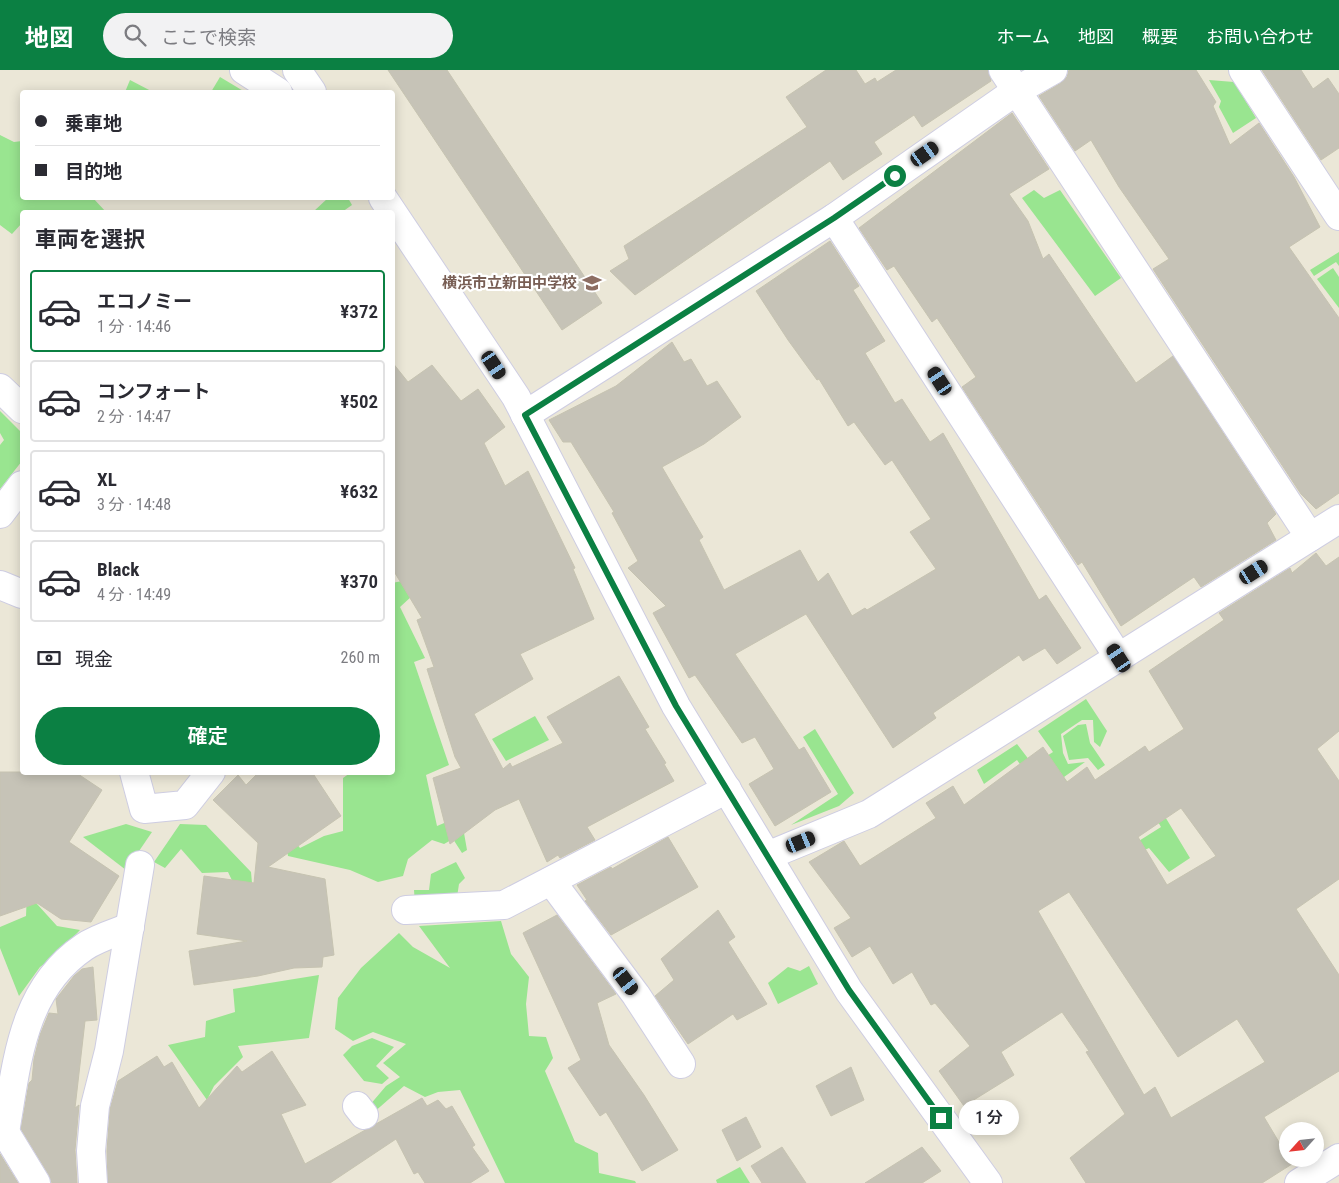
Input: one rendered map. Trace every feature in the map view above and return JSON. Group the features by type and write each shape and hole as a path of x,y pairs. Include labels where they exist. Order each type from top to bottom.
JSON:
{"street":[{"path":"244,70 275,90"},
{"path":"298,70 311,90"},
{"path":"525,415 834,218 1010,81 1053,70"},
{"path":"1243,70 1339,216"},
{"path":"1010,81 1310,537"},
{"path":"395,216 516,397 676,706 849,990 988,1183"},
{"path":"834,218 1119,658"},
{"path":"0,388 20,407"},
{"path":"0,514 20,487"},
{"path":"767,856 869,814 1339,519"},
{"path":"0,586 20,593"},
{"path":"135,775 144,809 181,811 209,775"},
{"path":"406,910 504,905 727,789"},
{"path":"93,1183 91,1151 95,1106 108,1051 140,866"},
{"path":"551,881 636,995 681,1064"},
{"path":"36,1183 3,1135 19,1052 34,1005 55,970 85,946 130,927"},
{"path":"1300,1183 1339,1158"}],"green space":[{"path":"220,77 242,90 212,90"},
{"path":"130,80 149,90 126,90"},
{"path":"1209,80 1234,82 1256,118 1233,133 1219,107 1221,101"},
{"path":"0,135 14,142 20,141 20,200 95,200 104,210 20,210 20,225 12,234 0,225"},
{"path":"1034,190 1044,198 1060,190 1121,278 1095,296 1022,198"},
{"path":"326,200 349,200 352,205 345,210 315,210"},
{"path":"1339,252 1339,266 1336,262 1314,276 1310,270"},
{"path":"1333,268 1339,277 1339,308 1317,279"},
{"path":"0,411 20,431 20,464 0,489 0,445 4,440 0,433"},
{"path":"402,581 412,596 400,607 425,658 414,662 449,765 426,775 437,826 461,816 467,850 462,853 453,839 444,844 432,840 408,859 403,876 378,882 350,870 288,856 285,841 273,814 300,848 324,836 343,831 343,778 347,775 395,775 395,582"},
{"path":"1086,699 1107,731 1100,747 1094,742 1093,720 1082,720 1061,734 1063,753 1068,764 1085,762 1064,777 1115,856 1161,827 1154,815 1161,810 1190,858 1169,872 1149,848 1118,862 1049,806 1017,760 984,784 977,770 1017,744 1033,765 1053,752 1038,731"},
{"path":"535,716 549,740 506,761 492,739"},
{"path":"1086,724 1090,743 1105,765 1098,770 1088,758 1069,760 1063,736 1078,725"},
{"path":"815,729 854,793 839,806 791,825 838,794 803,737"},
{"path":"126,824 152,832 126,870 83,837"},
{"path":"180,824 206,825 251,872 253,894 239,895 228,872 202,873 181,849 165,868 154,862"},
{"path":"456,862 465,878 459,884 457,897 415,904 414,890 429,890 431,874"},
{"path":"27,893 57,926 80,930 57,954 40,967 19,996 0,948 0,927 26,916"},
{"path":"501,921 511,954 529,977 526,1004 529,1036 546,1037 553,1058 545,1071 575,1142 598,1153 599,1173 635,1181 636,1183 505,1183 460,1090 438,1092 425,1097 404,1086 373,1113 369,1106 386,1086 400,1077 383,1063 406,1044 373,1032 353,1041 335,1029 338,998 361,968 399,933 413,947 450,968 419,926"},
{"path":"809,966 818,984 778,1004 768,983 788,967 800,971"},
{"path":"319,975 309,1038 238,1046 243,1057 214,1086 207,1100 168,1045 205,1037 206,1021 235,1012 233,989"},
{"path":"372,1038 394,1047 376,1066 389,1078 382,1084 364,1081 343,1055 352,1046"},
{"path":"740,1167 750,1183 717,1183 716,1180"}],"building":[{"path":"388,70 447,70 602,303 562,330"},
{"path":"826,70 856,70 865,84 875,78 877,82 896,70 988,70 991,81 922,127 914,115 874,142 882,154 843,180 830,161 635,295 610,271 629,259 624,246 807,127 786,97"},
{"path":"1069,70 1196,70 1216,102 1213,106 1230,145 1259,123 1294,177 1320,227 1289,247 1339,318 1339,493 1316,509 1301,494 1153,269 1169,259 1119,187 1091,140 1075,151 1039,96 1061,83 1067,77"},
{"path":"1262,70 1301,70 1313,89 1328,78 1339,94 1339,148 1321,160"},
{"path":"1012,113 1049,169 1009,194 1028,221 1043,259 1049,254 1136,383 1173,356 1276,514 1267,523 1276,540 1201,587 1194,577 1121,626 1082,562 1078,565 962,387 976,377 937,318 932,322 894,266 887,270 859,228"},
{"path":"830,241 859,286 853,290 885,341 865,353 895,403 902,399 930,442 943,433 1039,600 1046,595 1081,648 1057,664 1045,648 1023,661 1019,655 933,713 936,718 893,748 806,614 735,654 799,750 804,747 831,792 775,826 749,784 774,769 755,737 742,743 695,675 689,678 653,613 666,606 628,568 638,561 612,513 614,512 571,442 563,442 549,420 616,386 672,342 684,362 691,359 707,386 717,381 741,417 704,444 662,467 703,537 699,540 724,590 800,550 818,582 828,573 852,616 865,608 867,610 936,569 910,532 931,519 892,460 885,465 854,422 848,426 819,379 817,380 788,340 756,291"},
{"path":"432,365 461,401 478,389 505,427 484,443 505,486 528,471 575,568 573,569 594,619 520,654 533,679 474,714 503,769 510,763 512,767 563,743 547,717 619,676 649,727 645,729 666,763 664,764 674,781 587,827 595,840 560,858 558,855 547,862 519,799 495,810 450,844 433,778 461,768 455,757 427,669 434,667 417,620 422,618 395,573 395,366 408,382"},
{"path":"1316,553 1326,566 1339,557 1339,731 1317,749 1339,781 1339,879 1296,909 1339,975 1339,1071 1264,1117 1279,1142 1279,1168 1286,1168 1262,1183 1086,1183 1070,1158 1125,1114 1086,1052 1089,1051 1062,1012 1001,1052 1014,1075 964,1106 939,1071 970,1046 935,1003 931,1005 912,972 893,984 870,946 852,957 834,928 851,918 809,862 844,841 860,866 936,818 926,803 953,786 964,805 1043,747 1067,782 1087,767 1095,780 1145,746 1149,752 1184,729 1149,671 1224,620 1219,613 1290,568 1292,573","holes":["1181,808 1216,856 1167,885 1138,837","1069,892 1178,1057 1237,1019 1265,1062 1171,1118 1155,1087 1144,1095 1038,911"]},
{"path":"0,772 20,772 20,775 80,775 102,790 69,842 119,876 91,922 61,919 37,903 0,916"},
{"path":"238,775 246,785 256,775 314,775 341,816 268,867 325,879 334,955 323,957 322,967 294,968 258,976 194,985 189,951 247,941 197,934 204,876 254,883 258,843 213,800"},
{"path":"668,837 698,887 611,935 585,901 587,900 577,885 611,867 612,869"},
{"path":"718,910 735,937 728,942 767,1004 737,1020 733,1014 688,1044 655,996 674,980 661,959"},
{"path":"557,915 616,994 597,1003 609,1045 644,1095 678,1150 642,1171 606,1112 600,1116 568,1068 581,1060 523,933"},
{"path":"93,967 97,1020 85,1021 75,1108 79,1105 75,1150 77,1183 52,1183 21,1129 29,1083 32,1080 34,1059 40,1035 49,1013 58,1014 56,999 82,969"},
{"path":"272,1051 306,1105 281,1114 305,1164 422,1098 427,1106 438,1100 446,1109 452,1106 475,1145 472,1147 489,1171 470,1183 425,1183 418,1172 414,1174 396,1139 330,1183 108,1183 107,1151 110,1109 118,1081 157,1056 164,1067 172,1062 199,1108 237,1066 242,1072"},
{"path":"851,1067 864,1100 831,1116 816,1086"},
{"path":"746,1117 761,1147 737,1161 722,1130"},
{"path":"782,1147 806,1183 762,1183 751,1166"},
{"path":"922,1147 941,1171 922,1183 865,1183"},
{"path":"0,1154 18,1183 0,1183"}],"place":[{"name":"横浜市立新田中学校","path":"592,283"}],"route":[{"path":"895,176 834,218 525,415 676,706 849,990 941,1118"}]}
